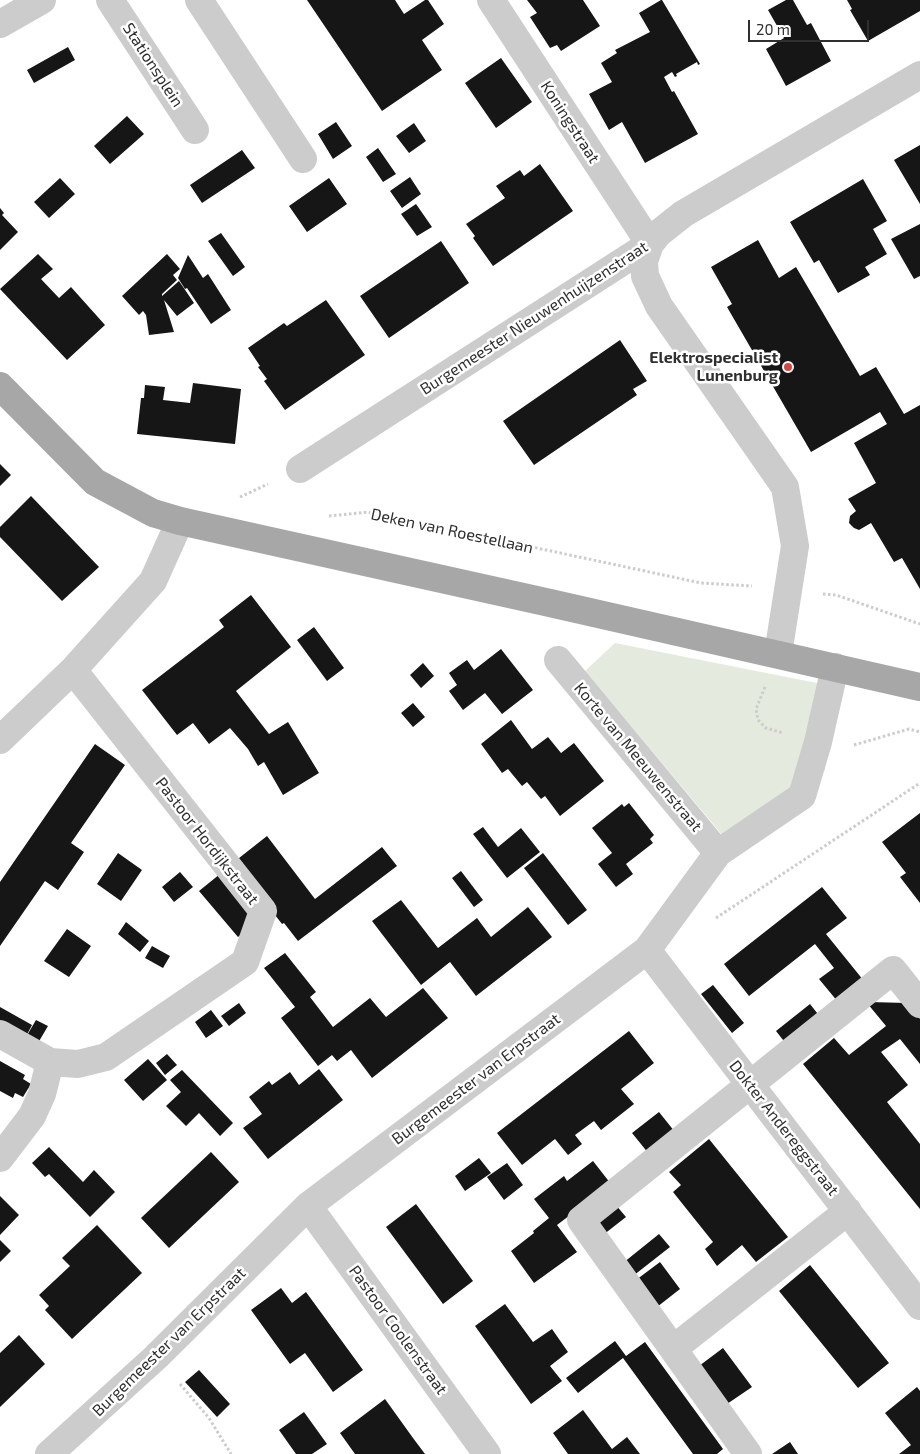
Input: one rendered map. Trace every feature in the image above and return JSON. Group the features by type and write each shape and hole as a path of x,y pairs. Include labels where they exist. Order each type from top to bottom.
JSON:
{"main road":[{"path":"0,386 95,482 152,512 180,521 920,687"}],"street":[{"path":"0,24 42,0"},
{"name":"Stationsplein","path":"110,0 196,130"},
{"path":"199,0 303,159"},
{"name":"Koningstraat","path":"491,0 650,244"},
{"name":"Burgemeester Nieuwenhuijzenstraat","path":"300,469 650,244 659,233 683,214 920,75"},
{"path":"650,244 644,261 645,276 659,306 785,487 795,546 778,654"},
{"path":"0,740 73,670 153,581 180,521"},
{"name":"Korte van Meeuwenstraat","path":"558,660 718,853"},
{"name":"Burgemeester van Erpstraat","path":"49,1454 156,1357 308,1206 647,950 718,853 802,796 818,742 835,667"},
{"name":"Pastoor Hordijkstraat","path":"0,1034 50,1062 78,1064 106,1057 245,962 262,911 73,670"},
{"name":"Dokter Andereggstraat","path":"647,950 920,1306"},
{"path":"748,1454 581,1220 893,970 920,1004"},
{"path":"0,1158 32,1116 42,1094 50,1062"},
{"name":"Pastoor Coolenstraat","path":"308,1206 488,1454"},
{"path":"673,1349 848,1211"}],"path":[{"path":"235,499 244,501"},
{"name":"Deken van Roestellaan","path":"326,517 368,512 700,583 788,589 836,595 920,624"},
{"path":"710,923 920,783"},
{"path":"156,1357 209,1418 231,1454"}],"shaded area":[{"path":"615,643 832,686 822,759 825,770 787,808 723,836 585,671"}],"building":[{"path":"307,0 395,0 404,14 425,0 428,0 444,24 422,40 442,70 382,111"},
{"path":"527,0 583,0 600,26 561,51 557,45 550,48 530,17 537,13"},
{"path":"661,0 700,64 698,65 697,62 676,74 677,76 675,77 672,72 664,77 698,134 645,163 622,122 609,130 589,94 612,82 601,63 617,53 615,50 650,32 639,13"},
{"path":"786,0 793,0 807,25 811,23 831,61 786,86 766,49 784,38 768,10"},
{"path":"847,0 920,0 920,11 868,41 850,10 852,9"},
{"path":"68,47 75,60 34,83 27,70"},
{"path":"501,58 532,102 496,128 465,83"},
{"path":"127,116 144,134 110,164 94,146"},
{"path":"336,122 352,146 333,159 318,134"},
{"path":"414,123 426,141 409,153 396,136"},
{"path":"920,145 920,204 894,160"},
{"path":"378,148 396,174 383,182 366,157"},
{"path":"242,150 255,168 202,203 190,185"},
{"path":"540,164 573,211 493,266 473,238 475,236 466,224 505,198 496,186 520,170 524,176"},
{"path":"410,177 421,194 402,208 390,191"},
{"path":"60,178 75,194 49,218 34,202"},
{"path":"329,178 347,204 307,232 289,206"},
{"path":"863,179 887,221 873,229 887,254 865,267 870,275 838,293 819,260 814,263 790,222"},
{"path":"416,204 432,227 417,236 401,214"},
{"path":"0,208 4,213 2,215 18,232 0,250"},
{"path":"920,224 920,276 914,279 891,239"},
{"path":"221,233 245,267 233,276 208,241"},
{"path":"758,240 779,278 796,267 860,376 876,367 904,414 920,405 920,589 902,558 894,562 871,523 859,530 849,523 850,516 856,511 848,499 876,483 854,443 887,424 880,412 811,452 727,307 732,304 711,267"},
{"path":"441,241 469,283 389,338 360,296"},
{"path":"38,254 53,269 41,279 59,298 71,287 105,325 67,360 0,289"},
{"path":"167,254 180,269 173,275 177,280 162,296 179,281 194,303 177,316 164,300 174,332 149,335 146,315 143,311 139,315 122,296"},
{"path":"188,255 203,278 208,274 231,310 211,324 178,278"},
{"path":"326,300 365,355 285,410 264,381 267,379 248,348 284,323 287,326"},
{"path":"620,340 647,381 633,389 637,395 534,465 503,421"},
{"path":"193,383 241,389 235,444 137,434 141,398 144,398 145,385 165,387 163,400 190,403"},
{"path":"0,464 11,475 0,486"},
{"path":"31,496 99,567 62,601 0,537 0,527"},
{"path":"251,595 291,647 236,691 269,734 288,722 319,773 283,795 264,762 258,766 248,749 230,728 209,744 193,723 177,735 142,690 224,627 219,620"},
{"path":"314,627 344,668 327,681 297,640"},
{"path":"501,649 533,690 502,714 485,693 463,710 449,691 457,685 449,673 467,660 474,670"},
{"path":"423,663 434,676 421,688 410,675"},
{"path":"413,703 425,717 413,727 401,713"},
{"path":"511,720 532,749 548,737 561,753 574,743 604,781 560,816 545,796 541,799 527,782 522,786 508,769 502,773 481,744"},
{"path":"95,744 125,765 71,843 84,852 58,890 45,881 0,946 0,882"},
{"path":"629,803 654,835 650,839 653,843 626,864 633,874 616,887 598,864 612,853 592,828 622,804 624,807"},
{"path":"920,813 920,903 900,877 906,873 882,842"},
{"path":"483,827 498,847 521,828 540,852 507,878 473,834"},
{"path":"267,836 315,899 382,847 397,866 298,941 284,923 282,924 234,862"},
{"path":"118,853 142,870 121,901 97,884"},
{"path":"543,853 587,910 568,925 524,868"},
{"path":"461,871 483,900 474,907 452,878"},
{"path":"180,872 193,887 174,902 162,887"},
{"path":"220,874 257,922 238,937 199,891"},
{"path":"822,887 847,918 826,934 864,981 838,1002 819,979 834,968 815,944 749,996 724,964"},
{"path":"401,900 438,948 477,918 491,937 528,907 552,937 476,996 450,962 421,985 372,921"},
{"path":"126,922 149,941 140,952 118,934"},
{"path":"67,929 91,946 69,977 44,961"},
{"path":"152,946 170,956 163,968 145,958"},
{"path":"285,953 316,992 310,997 333,1027 370,998 386,1017 423,988 448,1018 372,1078 351,1050 337,1061 332,1055 318,1066 281,1018 295,1007 264,968"},
{"path":"713,985 744,1023 732,1033 701,994"},
{"path":"239,1003 246,1013 229,1026 221,1016"},
{"path":"867,1003 907,1003 920,1019 920,1064 900,1039 881,1052 908,1085 887,1102 920,1144 920,1209 803,1064 834,1038 849,1055 886,1026"},
{"path":"810,1004 821,1018 787,1045 776,1031"},
{"path":"0,1007 32,1025 23,1042 0,1029"},
{"path":"211,1010 223,1026 206,1038 195,1022"},
{"path":"36,1020 48,1026 38,1043 26,1037"},
{"path":"629,1031 654,1063 621,1089 634,1104 601,1130 594,1121 575,1135 582,1144 568,1155 555,1139 522,1165 497,1133"},
{"path":"167,1054 177,1065 165,1075 156,1063"},
{"path":"148,1059 167,1080 143,1101 124,1080"},
{"path":"0,1061 25,1075 23,1079 31,1084 23,1097 15,1093 13,1098 0,1091"},
{"path":"319,1069 343,1100 268,1159 243,1128 262,1114 249,1097 269,1081 272,1085 290,1072 299,1085"},
{"path":"182,1070 233,1123 220,1136 199,1113 186,1126 166,1106 181,1092 170,1080"},
{"path":"659,1112 675,1132 649,1154 632,1133"},
{"path":"709,1139 788,1237 756,1262 742,1245 717,1266 705,1249 713,1242 673,1192 681,1185 669,1172"},
{"path":"49,1147 83,1182 94,1170 115,1192 90,1217 49,1174 45,1177 32,1163"},
{"path":"211,1152 239,1182 169,1248 141,1218"},
{"path":"479,1158 491,1173 465,1191 455,1176"},
{"path":"593,1161 611,1184 557,1225 577,1252 534,1283 511,1251 549,1218 534,1199 564,1176 567,1181"},
{"path":"507,1163 523,1185 504,1200 487,1177"},
{"path":"0,1196 19,1215 0,1235"},
{"path":"416,1204 473,1281 443,1304 386,1227"},
{"path":"615,1204 626,1217 603,1235 593,1222"},
{"path":"97,1225 142,1273 72,1339 45,1310 49,1306 39,1295 70,1266 62,1258"},
{"path":"659,1234 670,1247 633,1276 623,1263"},
{"path":"0,1240 11,1251 0,1262"},
{"path":"660,1262 680,1289 657,1307 636,1280"},
{"path":"810,1265 889,1363 858,1388 779,1291"},
{"path":"281,1288 292,1303 306,1292 363,1370 333,1392 305,1353 290,1364 251,1310"},
{"path":"505,1304 533,1342 552,1329 568,1352 550,1366 562,1381 531,1404 475,1326"},
{"path":"19,1335 45,1364 0,1407 0,1353"},
{"path":"615,1341 626,1356 645,1342 723,1449 717,1454 693,1454 623,1358 578,1393 566,1378"},
{"path":"723,1348 752,1387 727,1404 699,1366"},
{"path":"199,1370 230,1404 217,1417 185,1382"},
{"path":"917,1387 920,1391 920,1454 899,1454 911,1445 885,1413"},
{"path":"385,1399 425,1454 355,1454 340,1433"},
{"path":"583,1410 612,1449 627,1437 640,1454 568,1454 553,1433"},
{"path":"304,1412 327,1444 312,1454 296,1454 279,1430"},
{"path":"790,1442 798,1454 772,1454"}],"place":[{"name":"Elektrospecialist Lunenburg","path":"788,367"}]}
